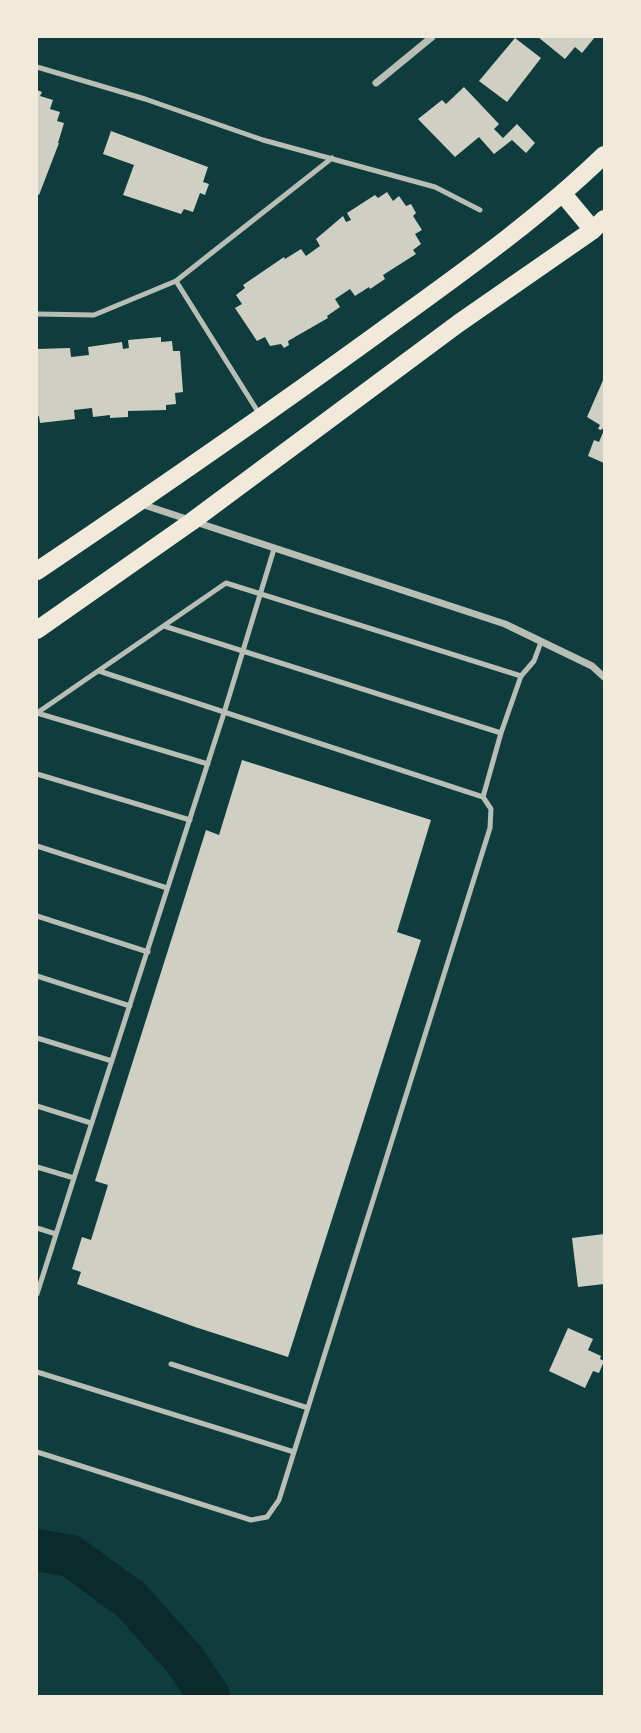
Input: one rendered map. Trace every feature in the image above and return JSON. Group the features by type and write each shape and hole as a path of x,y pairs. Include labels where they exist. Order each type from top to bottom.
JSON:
{"main road":[{"path":"37,571 262,418 437,290 563,194 604,155"},
{"path":"37,630 191,522 599,224 563,194"}],"street":[{"path":"376,83 432,37"},
{"path":"138,503 505,624 592,666 604,677"}],"lane":[{"path":"37,67 145,99 263,140 435,187 480,211"},
{"path":"37,314 94,315 176,281 332,158"},
{"path":"176,281 262,418"},
{"path":"37,1294 244,651 274,549"},
{"path":"37,713 226,583 521,676"},
{"path":"164,626 501,733"},
{"path":"483,797 521,676 534,661 541,642"},
{"path":"37,1452 251,1520 267,1517 279,1500 490,828 491,809 483,797 99,671"},
{"path":"37,713 208,764"},
{"path":"37,774 190,820"},
{"path":"37,846 167,888"},
{"path":"37,916 148,952"},
{"path":"37,976 130,1006"},
{"path":"37,1038 111,1061"},
{"path":"37,1106 91,1124"},
{"path":"37,1167 74,1178"},
{"path":"37,1228 56,1234"},
{"path":"171,1364 308,1408"},
{"path":"37,1372 294,1452"}],"building":[{"path":"538,37 595,37 582,53 575,47 565,59"},
{"path":"515,38 541,58 507,102 479,81"},
{"path":"464,87 499,124 494,129 503,138 517,124 535,143 526,153 512,140 494,154 479,137 455,157 418,119 442,100 446,104"},
{"path":"37,90 42,92 40,96 53,100 50,109 60,112 57,121 64,123 39,195 37,194"},
{"path":"111,131 208,167 203,182 209,184 205,195 200,193 193,212 184,209 181,214 123,195 134,165 103,154"},
{"path":"387,192 393,201 399,196 406,206 411,204 416,213 413,216 422,230 415,234 421,244 413,250 416,254 383,275 385,279 370,289 369,287 355,296 350,289 335,299 340,307 327,316 328,318 288,341 289,345 284,348 281,344 270,346 265,337 257,341 235,308 242,304 236,295 245,288 243,285 284,257 285,259 301,249 306,256 320,246 316,239 343,216 346,222 351,220 347,213 375,195 378,198"},
{"path":"161,337 161,342 172,341 173,351 180,351 183,392 175,393 176,404 166,405 166,410 128,411 128,417 93,417 92,408 74,410 75,419 40,423 39,416 37,417 37,349 70,348 71,357 89,355 88,347 122,342 123,349 129,348 128,340"},
{"path":"604,378 604,427 601,430 598,429 600,425 587,417"},
{"path":"604,430 604,463 588,456 594,440 599,442"},
{"path":"242,760 431,820 397,932 421,940 288,1357 77,1284 81,1272 72,1269 82,1237 91,1240 108,1185 95,1181 206,830 219,835"},
{"path":"604,1234 604,1284 578,1287 572,1238"},
{"path":"568,1328 593,1339 588,1350 601,1356 600,1359 604,1361 599,1373 593,1371 585,1388 549,1371"}],"waterway":[{"path":"37,1550 71,1556 131,1600 184,1659 209,1696"}]}
